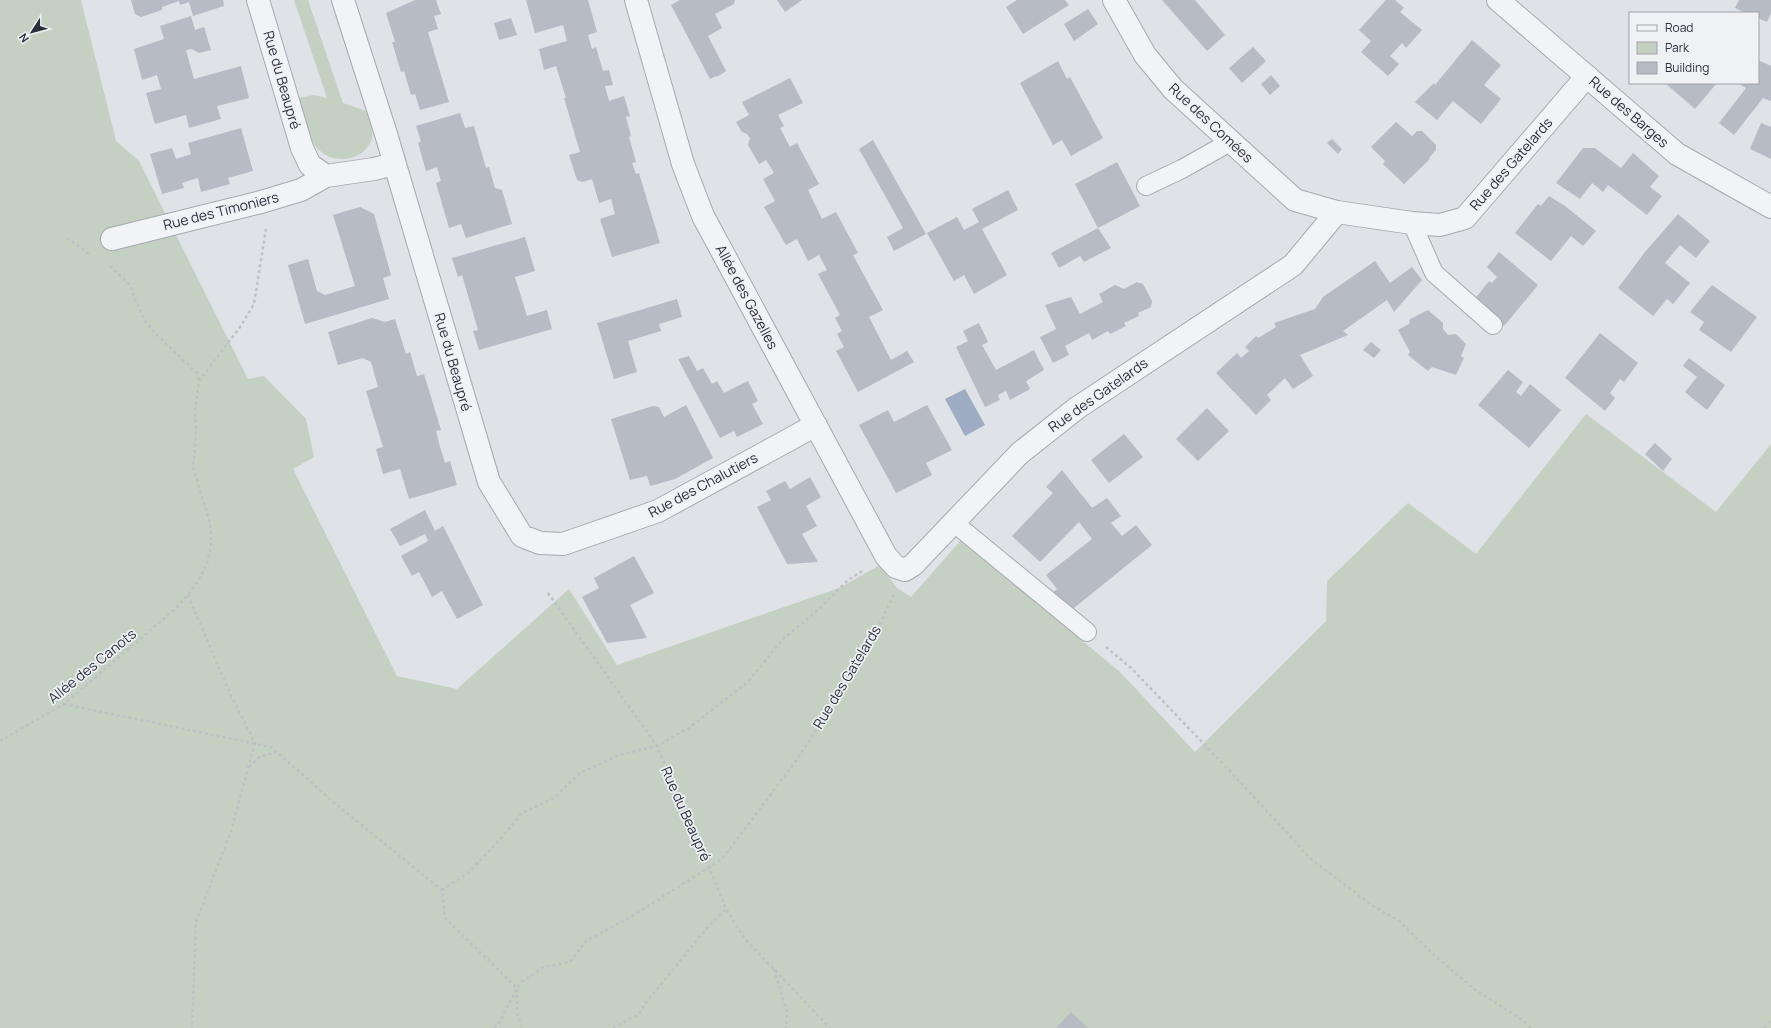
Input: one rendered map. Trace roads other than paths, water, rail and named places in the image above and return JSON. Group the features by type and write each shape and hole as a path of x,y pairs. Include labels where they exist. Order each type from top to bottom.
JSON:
{"street":[{"name":"Rue du Beaupré","path":"258,0 302,148 310,165 326,176"},
{"name":"Rue du Beaupré","path":"344,0 489,482 522,536 540,543"},
{"name":"Allée des Gazelles","path":"636,0 683,164 703,216 886,556 896,566 905,570"},
{"name":"Rue des Comées","path":"1114,0 1149,61 1173,89 1295,200 1337,212"},
{"name":"Rue des Barges","path":"1498,0 1677,154 1771,207"},
{"name":"Rue des Gatelards","path":"905,570 913,565 1020,453 1077,408 1293,265 1337,212 1412,224 1440,225 1464,218 1587,76"},
{"path":"326,176 374,169 394,164"},
{"name":"Rue des Timoniers","path":"112,239 275,198 301,190 326,176"},
{"name":"Rue des Chalutiers","path":"540,543 563,544 658,511 816,425"}],"lane":[{"path":"1146,186 1182,169 1230,142"},
{"path":"1412,224 1434,273 1493,325"},
{"path":"953,522 1087,632"}],"water":[{"path":"965,389 985,425 965,436 945,399"}]}
